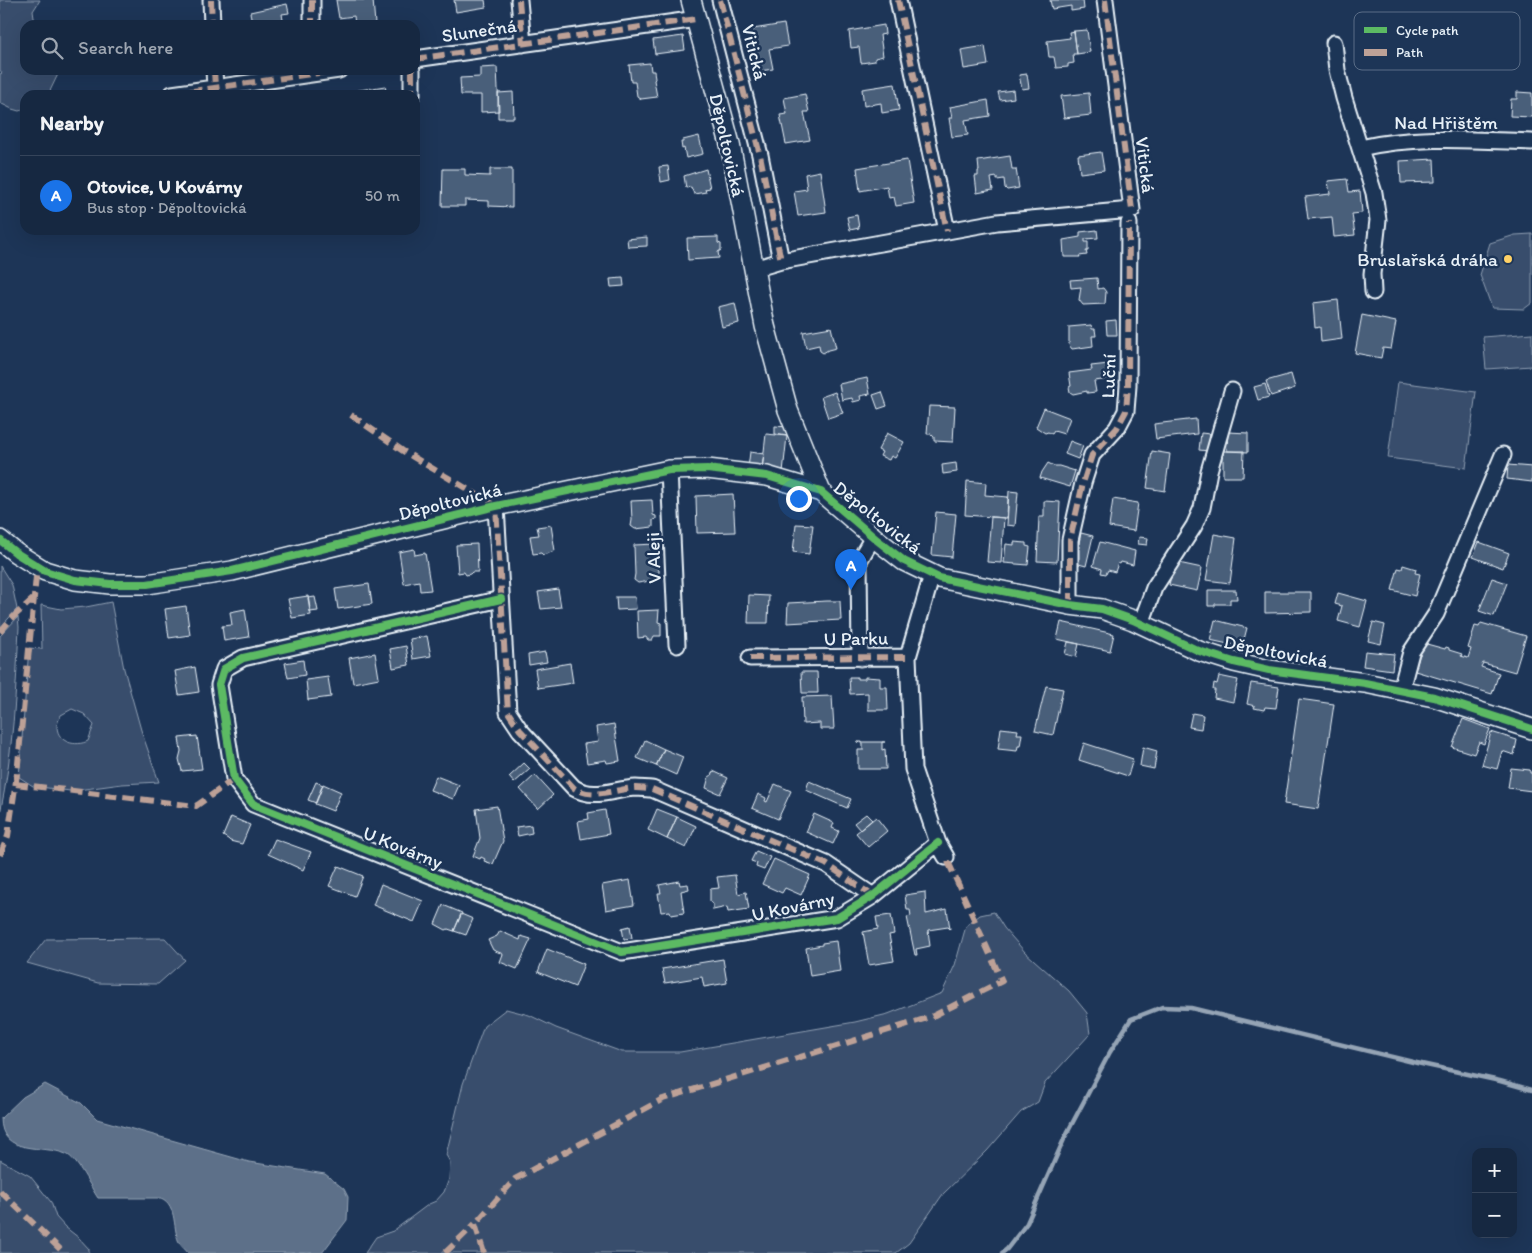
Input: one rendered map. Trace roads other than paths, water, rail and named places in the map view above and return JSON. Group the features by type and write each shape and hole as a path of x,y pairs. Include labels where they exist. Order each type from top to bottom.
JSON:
{"street":[{"path":"211,0 212,20"},
{"path":"312,0 312,20"},
{"path":"519,0 523,44"},
{"name":"Děpoltovická","path":"691,0 730,144 765,326 788,410 822,492"},
{"name":"Vitická","path":"720,0 760,155 781,261"},
{"path":"898,0 947,231"},
{"name":"Vitická","path":"754,269 781,261 997,222 1132,210 1105,0"},
{"name":"Slunečná","path":"420,58 697,19"},
{"path":"1334,44 1337,70 1344,98 1374,193 1378,220 1372,274 1373,292"},
{"path":"214,75 215,87"},
{"path":"197,90 293,75"},
{"path":"412,75 412,90"},
{"name":"Nad Hřištěm","path":"1360,148 1386,142 1432,139 1532,142"},
{"name":"Luční","path":"1070,605 1070,540 1083,483 1092,456 1117,428 1126,411 1128,386 1129,223"},
{"path":"1140,624 1154,588 1194,526 1202,508 1209,471 1232,391"},
{"path":"1401,690 1411,652 1436,614 1503,455"},
{"name":"Děpoltovická","path":"0,540 16,553 45,571 75,580 110,584 147,584 232,571 496,506 670,470 707,469 766,476 822,492 873,537 904,561 932,576 1102,610 1140,624 1199,652 1234,662 1269,670 1365,683 1434,697 1532,729"},
{"name":"V Aleji","path":"670,470 677,645"},
{"name":"U Kovárny","path":"496,506 508,712 520,730 574,788 591,795 636,788 652,789 826,864 873,896"},
{"path":"860,658 859,562 873,537"},
{"name":"U Parku","path":"750,658 908,657 932,576"},
{"name":"U Kovárny","path":"501,599 243,658 224,669 219,685 234,779 253,804 622,952 837,918 873,896 938,843"},
{"path":"908,657 913,769 938,843 946,857"}],"waterway":[{"path":"1002,1253 1027,1223 1065,1137 1110,1052 1131,1019 1162,1007 1191,1008 1532,1090"}],"place":[{"name":"Bruslařská dráha","path":"1508,259"},
{"name":"Otovice, U Kovárny","path":"851,590"}]}
